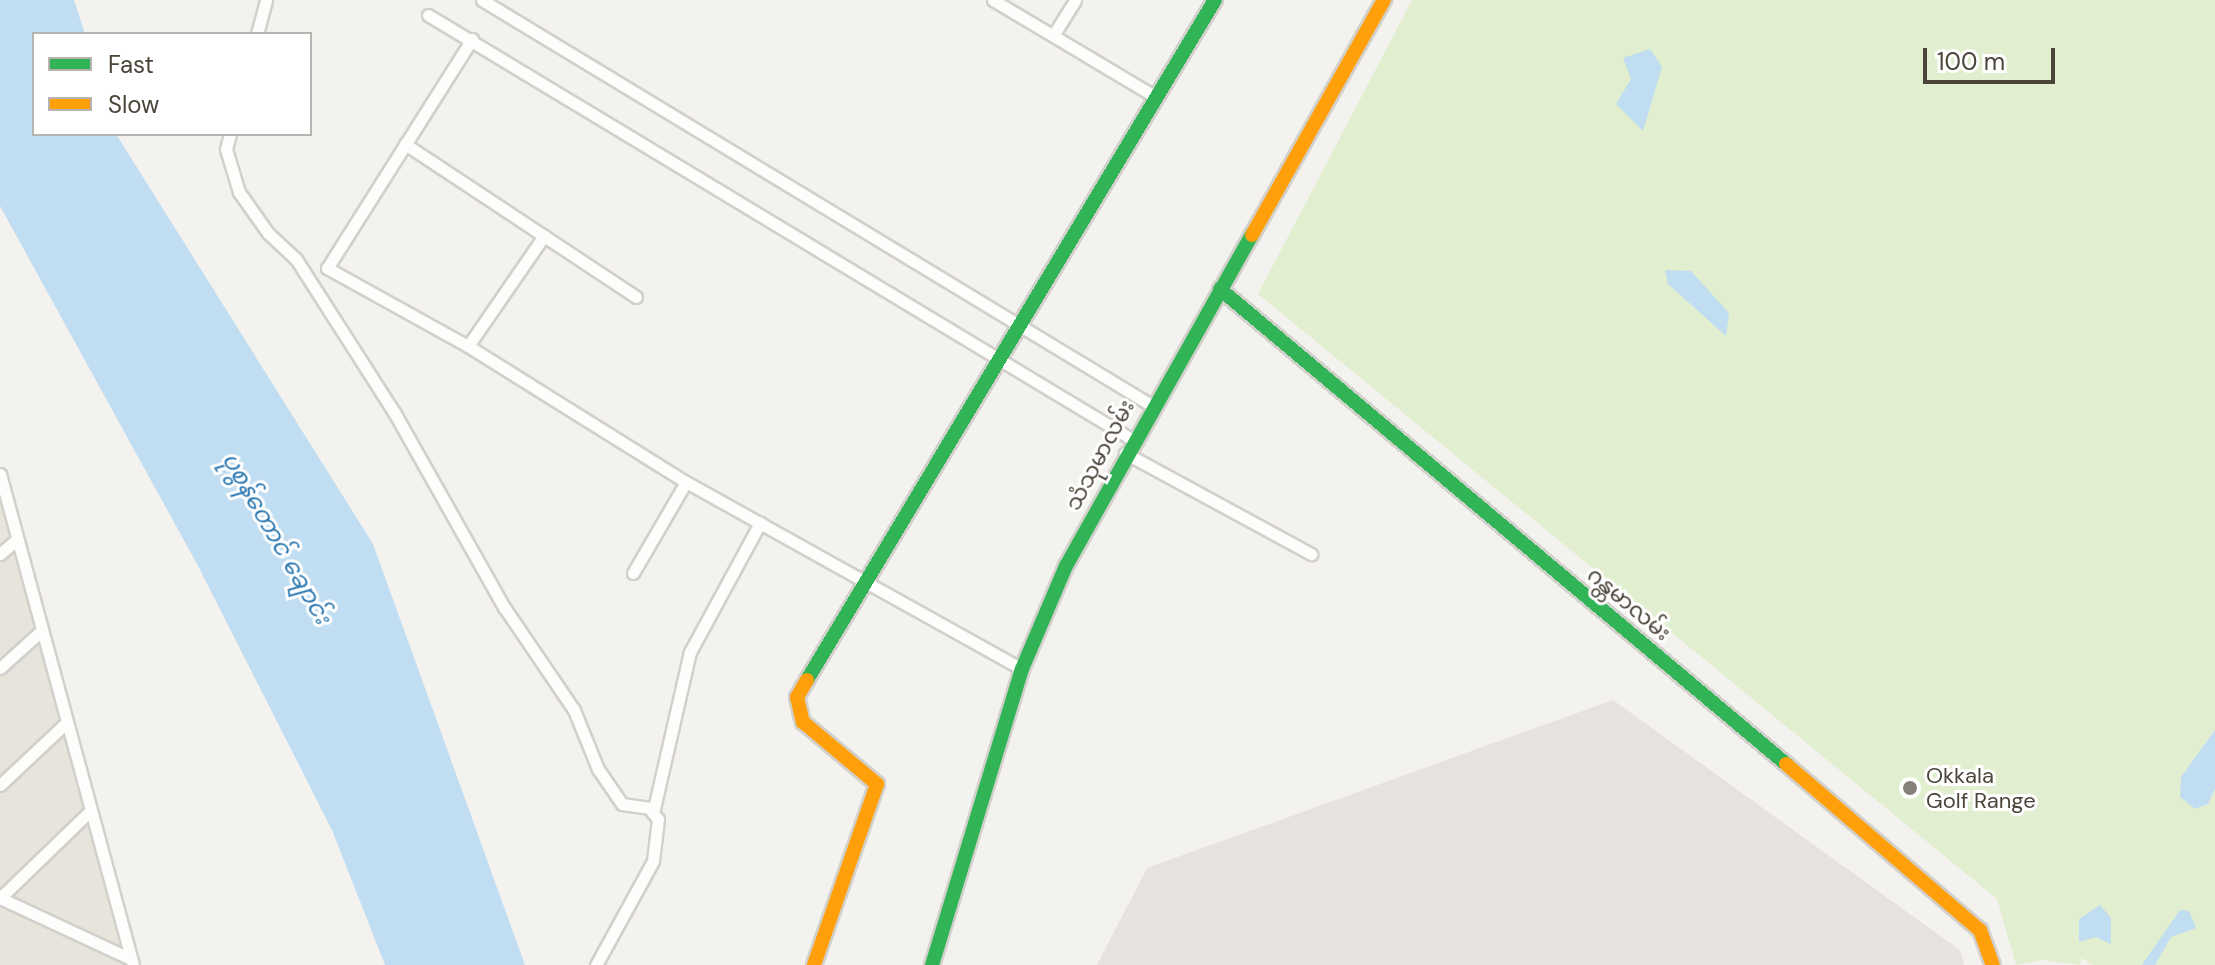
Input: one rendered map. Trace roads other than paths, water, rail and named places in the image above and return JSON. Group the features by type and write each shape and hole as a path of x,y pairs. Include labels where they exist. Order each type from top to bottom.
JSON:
{"main road":[{"path":"814,965 877,777 803,722 795,704 865,581 1215,0"},
{"name":"သံသုမာလမ်း","path":"932,965 1022,669 1066,566 1151,405 1384,0"},
{"name":"ဂန္တမာလမ်း","path":"1220,289 1938,892 1980,930 1993,965"}],"street":[{"path":"258,32 266,0"},
{"path":"482,0 498,4 1151,405"},
{"path":"993,0 1156,97"},
{"path":"1054,34 1075,0"},
{"path":"428,15 1002,356 1129,447 1311,554"},
{"path":"472,39 327,268 468,346 686,482 1022,669"},
{"path":"229,136 226,149 239,192 268,233 296,259 394,412 504,607 574,710 598,769 622,804 653,813"},
{"path":"405,144 636,297"},
{"path":"468,346 544,236"},
{"path":"0,474 40,632 132,962"},
{"path":"633,573 686,482"},
{"path":"596,965 653,861 653,813 690,652 760,523"},
{"path":"0,554 17,539"},
{"path":"0,668 40,632"},
{"path":"0,785 65,724"},
{"path":"90,811 0,898 132,962"}],"water":[{"name":"ပုစွန်တောင် ချောင်း","path":"0,0 74,0 84,32 32,32 32,136 117,136 373,544 525,965 385,965 332,830 197,564 0,206"},
{"path":"1650,49 1662,67 1643,131 1616,104 1631,79 1623,58"},
{"path":"1665,270 1691,271 1729,313 1726,336 1668,284"},
{"path":"2215,730 2215,789 2208,804 2195,809 2180,797 2181,777"},
{"path":"2100,905 2111,918 2111,944 2096,937 2079,942 2079,919"},
{"path":"2180,910 2189,911 2196,928 2171,937 2155,965 2142,965"}],"place":[{"name":"Okkala Golf Range","path":"1910,788"}]}
